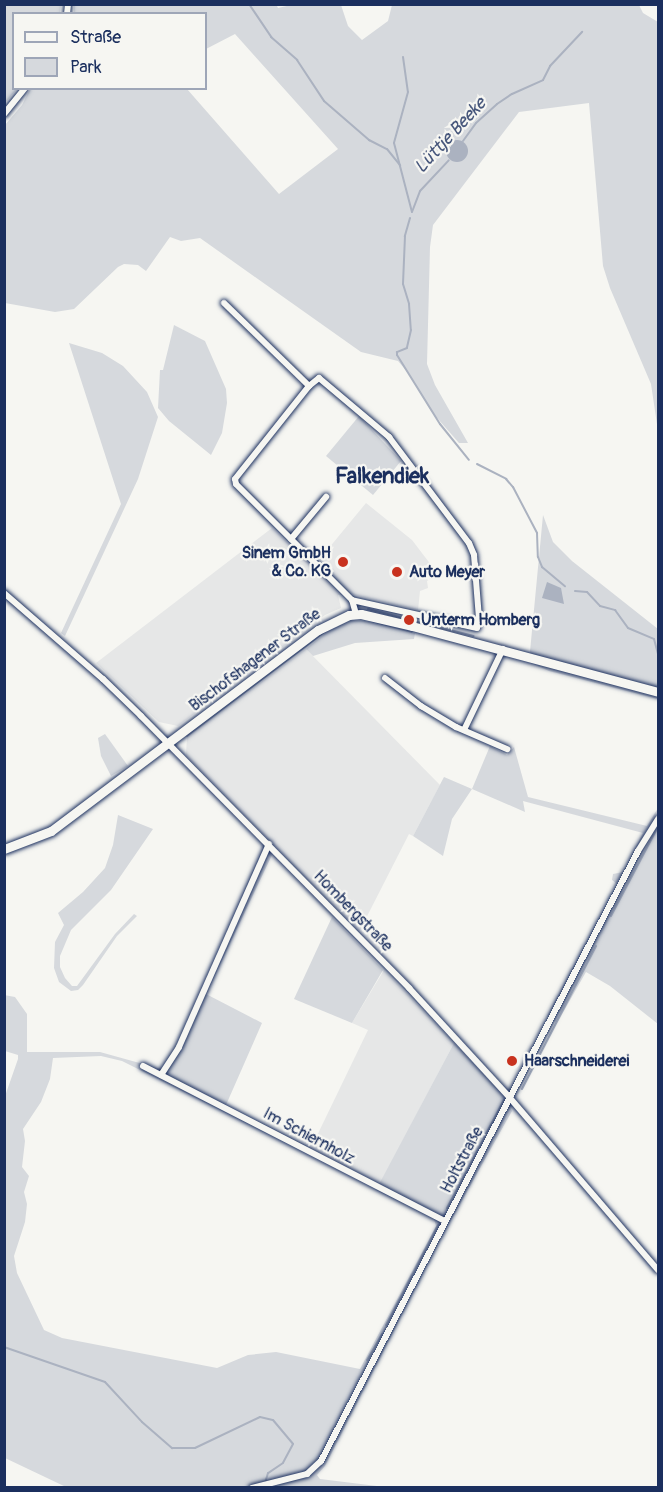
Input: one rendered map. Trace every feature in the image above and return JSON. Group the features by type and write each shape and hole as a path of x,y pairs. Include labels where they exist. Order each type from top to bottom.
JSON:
{"street":[{"path":"4,114 23,90"},
{"path":"224,303 309,386"},
{"path":"352,600 471,628 478,625 474,555 469,543 381,429 323,380 315,379 235,479 236,484 352,600 356,614 503,649 658,692"},
{"path":"291,539 327,497"},
{"name":"Hombergstraße","path":"4,593 103,679 269,844 510,1098 658,1270"},
{"name":"Bischofshagener Straße","path":"4,849 51,831 318,630 334,620 356,614"},
{"path":"464,730 503,649"},
{"path":"385,678 421,706 464,730 507,749"},
{"name":"Holtstraße","path":"254,1487 307,1474 321,1461 638,851 658,819"},
{"path":"161,1075 179,1047 269,844"},
{"name":"Im Schiernholz","path":"143,1066 444,1221"}],"shaded area":[{"path":"453,140 461,140 468,147 468,155 461,162 453,162 446,155 446,147"},
{"path":"366,503 412,540 438,574 427,581 428,588 420,591 418,610 351,594 338,595 341,608 325,615 178,726 159,722 96,663 272,528 307,562 319,560"},
{"path":"547,582 561,588 564,604 542,598"},
{"path":"306,649 440,785 413,836 409,834 359,932 186,755 187,737"},
{"path":"384,970 454,1043 380,1184 311,1148 368,1030 352,1023"}],"green space":[{"path":"5,4 61,5 60,12 12,12 12,90 16,90 5,103"},
{"path":"276,4 278,8 291,5 341,5 348,26 362,40 388,21 392,5 639,5 643,13 658,22 658,431 651,384 610,288 603,266 589,103 519,112 433,225 430,247 427,364 435,385 468,443 459,443 431,411 410,375 398,361 361,352 200,238 181,241 170,237 146,271 138,265 124,264 118,267 74,309 55,312 5,303 5,125 22,105 30,90 188,90 279,194 338,149 235,34 207,48 207,12 74,12 74,5"},
{"path":"174,325 205,341 226,389 227,403 222,433 211,455 169,421 158,408 160,370 163,370"},
{"path":"69,343 102,353 123,366 147,392 158,417 138,479 65,636 61,633 121,504"},
{"path":"359,416 401,461 373,495 326,456"},
{"path":"543,515 553,542 572,561 658,629 658,699 549,671 529,662"},
{"path":"350,621 365,621 415,633 414,639 355,643 313,656 306,649 328,631"},
{"path":"105,734 128,766 111,776 101,756 98,738"},
{"path":"490,746 507,755 514,747 528,797 647,826 658,808 658,1024 610,986 586,972 557,1023 547,1016 617,884 612,880 613,874 623,872 643,833 523,801 525,812 472,789"},
{"path":"444,777 472,789 452,819 443,856 413,836"},
{"path":"118,815 153,829 111,890 71,930 60,956 60,967 72,986 77,986 115,934 134,914 137,916 117,936 83,985 78,990 71,991 59,982 54,968 55,942 64,925 58,913 83,892 105,868 113,845"},
{"path":"264,845 272,855 206,994 262,1023 226,1105 311,1148 308,1154 122,1061 101,1056 53,1058 50,1079 41,1102 23,1129 25,1141 22,1167 29,1176 24,1192 27,1204 25,1222 14,1256 17,1273 44,1330 62,1338 217,1368 248,1355 276,1352 360,1369 436,1226 434,1219 376,1190 454,1043 503,1095 512,1111 440,1240 325,1466 317,1475 320,1479 385,1487 66,1487 5,1458 4,1099 18,1055 5,1051 4,995 15,997 27,1014 27,1052 100,1052 161,1069 172,1057"},
{"path":"332,917 383,970 352,1023 294,999"}],"waterway":[{"name":"Lüttje Beeke","path":"249,4 271,37 297,60 324,101 369,140 387,149 400,165"},
{"name":"Lüttje Beeke","path":"463,141 476,123 497,104 512,94 543,80 550,66 582,32"},
{"name":"Lüttje Beeke","path":"403,57 408,92 394,143 412,212"},
{"name":"Lüttje Beeke","path":"412,212 420,191 449,160"},
{"name":"Lüttje Beeke","path":"410,218 405,236 403,284 409,304 411,330 407,348 397,352 397,355 440,424 469,460"},
{"name":"Lüttje Beeke","path":"477,464 506,479 513,487 537,533 538,557 542,567 565,586"},
{"name":"Lüttje Beeke","path":"575,591 587,592 600,606 615,610 628,628 654,639 658,654"},
{"path":"368,609 474,636"},
{"path":"371,621 412,632"},
{"path":"187,736 326,631"},
{"path":"611,916 658,827"},
{"path":"522,1089 596,946"},
{"path":"447,1208 504,1100"},
{"path":"386,1325 438,1225"},
{"path":"367,1360 382,1334"},
{"path":"4,1347 105,1382 142,1422 172,1448 195,1448 260,1417 273,1420 293,1444 283,1463 268,1473 265,1483"}],"place":[{"name":"Sinem GmbH & Co. KG","path":"343,562"},
{"name":"Auto Meyer","path":"397,572"},
{"name":"Unterm Homberg","path":"409,620"},
{"name":"Haarschneiderei","path":"512,1061"}],"district":[{"name":"Falkendiek","path":"382,477"}]}
